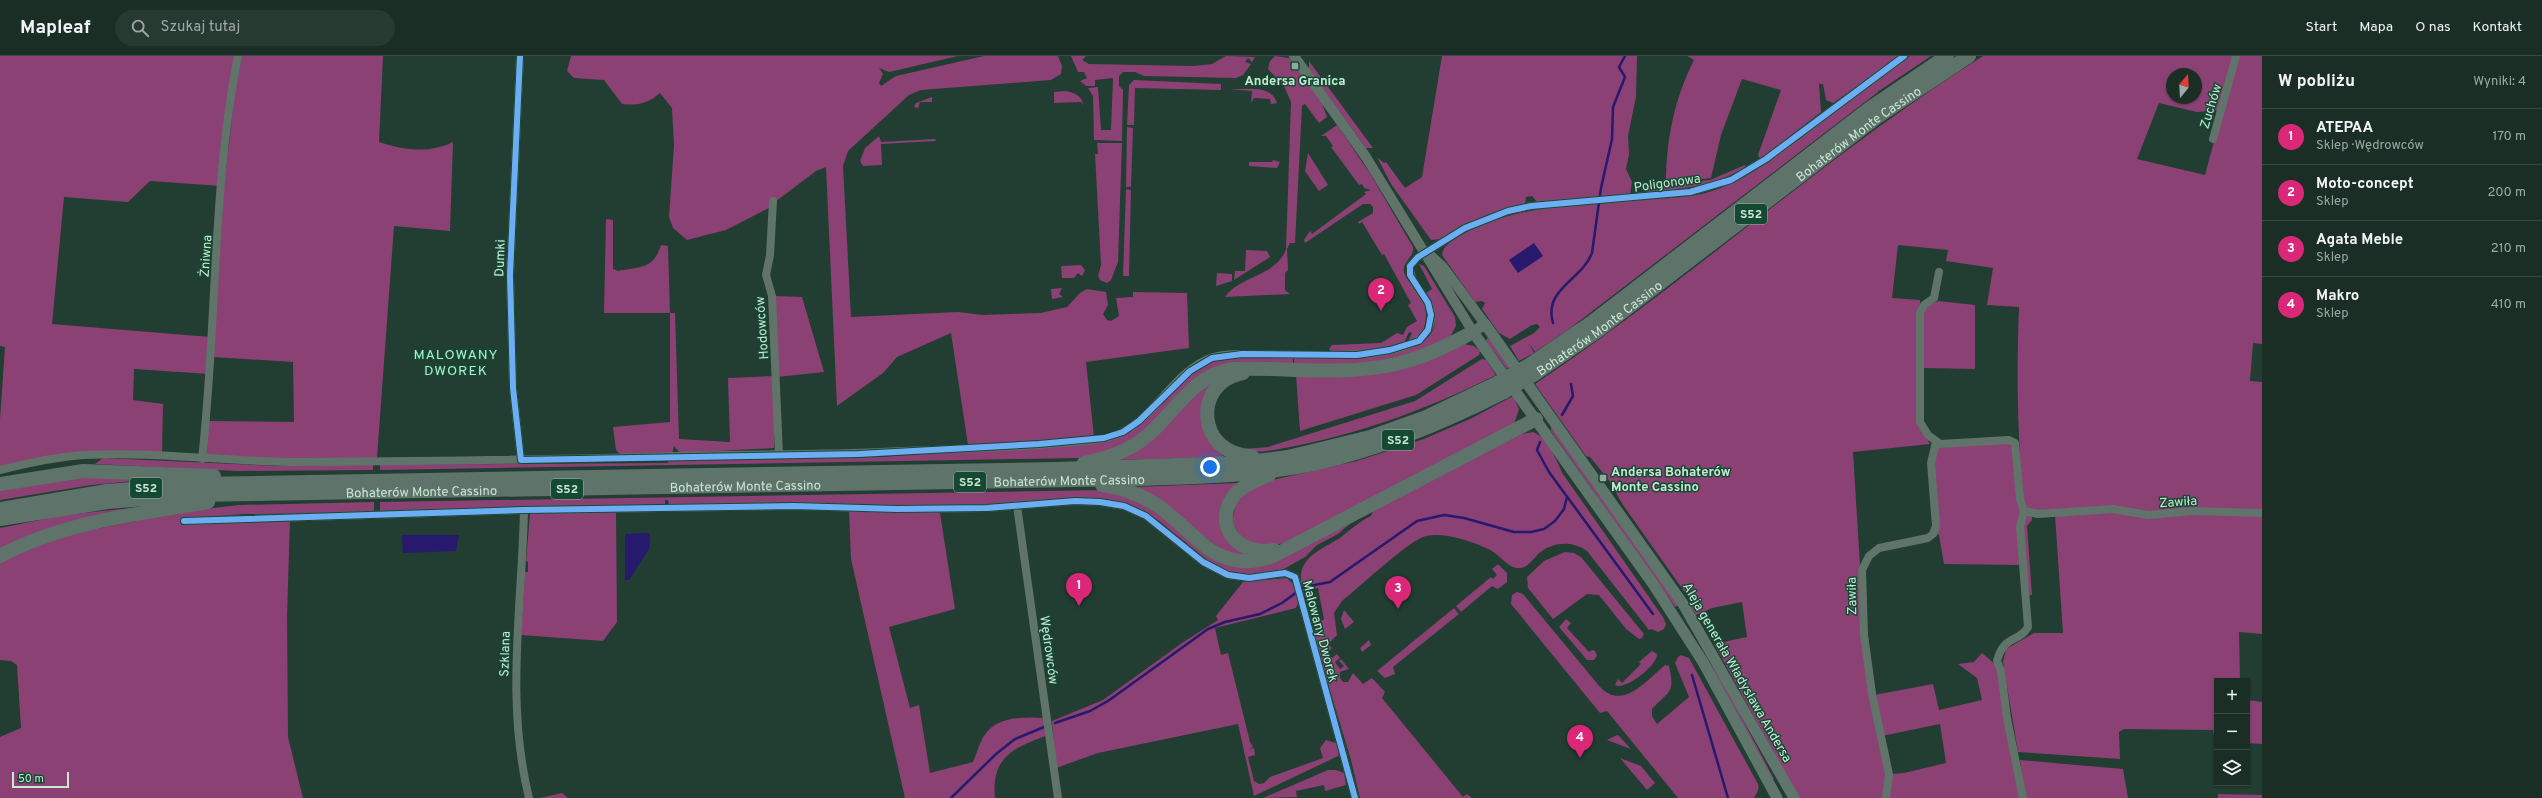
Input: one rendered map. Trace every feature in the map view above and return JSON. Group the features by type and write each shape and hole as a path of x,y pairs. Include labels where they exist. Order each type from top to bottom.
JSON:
{"highway":[{"name":"Bohaterów Monte Cassino","path":"1532,370 1870,108 1947,56"},
{"name":"Bohaterów Monte Cassino","path":"0,519 108,502 193,495 1059,475 1206,465 1287,463 1398,428 1501,388 1532,370 1599,330 1876,118 1969,56"},
{"path":"1059,475 1140,442 1156,428 1194,387 1215,373 1233,369 1348,370 1392,365 1433,352 1479,328"},
{"path":"1278,369 1241,373 1225,380 1215,390 1209,402 1207,421 1214,440 1231,452 1287,463"},
{"path":"1059,475 1109,486 1144,498 1164,510 1210,550 1232,561 1263,560 1542,416"},
{"path":"1287,463 1252,482 1238,492 1228,509 1228,526 1236,542 1254,551 1276,550 1299,542"},
{"path":"0,484 66,472 96,470 294,482"},
{"name":"Bohaterów Monte Cassino","path":"0,509 107,491 194,484 1059,475"},
{"path":"0,556 30,541 67,530 256,494"}],"main road":[{"name":"Aleja generała Władysława Andersa","path":"1479,328 1542,416 1687,609 1794,798"},
{"name":"Aleja generała Władysława Andersa","path":"1542,416 1685,633 1777,798"}],"street":[{"name":"Żniwna","path":"202,459 210,381 222,187 238,56"},
{"name":"Dumki","path":"520,56 510,275 513,388 521,460"},
{"name":"Aleja generała Władysława Andersa","path":"1294,56 1366,157 1427,253 1445,288 1479,328"},
{"name":"Poligonowa","path":"779,455 853,454 1039,444 1104,438 1123,432 1139,422 1190,370 1212,358 1242,354 1357,355 1406,345 1423,338 1430,326 1430,309 1409,271 1413,261 1470,226 1498,214 1532,206 1690,192 1731,180 1766,159 1904,56"},
{"name":"Zuchów","path":"2213,139 2236,56"},
{"name":"Hodowców","path":"773,202 770,255 766,275 772,296 779,455"},
{"path":"1939,272 1936,292 1930,302 1924,305 1920,313 1919,418 1924,430 1936,442 1945,444 2012,440 2017,448 2020,494 2024,511 2020,526 2028,627 2024,633 2004,644 1997,661 2001,671 2007,718 2022,798"},
{"name":"Zawiła","path":"1886,798 1889,774 1872,694 1865,642 1861,576 1866,560 1879,548 1928,538 1933,534 1936,526 1932,462 1936,442"},
{"path":"0,470 56,458 87,455 276,462 521,460 779,455"},
{"name":"Malowany Dworek","path":"1017,506 1075,501 1111,503 1124,506 1156,523 1216,570 1228,575 1249,578 1290,573 1295,577 1299,587 1355,798"},
{"path":"184,521 524,510 794,506 897,509 1017,506"},
{"name":"Wędrowców","path":"1017,506 1058,798"},
{"name":"Szklana","path":"524,510 515,694 518,734 529,798"},
{"name":"Zawiła","path":"2024,511 2038,514 2114,510 2148,515 2193,511 2262,513"}],"shaded area":[{"path":"0,56 236,56 221,186 150,181 128,202 64,197 52,324 210,337 209,374 134,369 133,400 163,404 162,454 87,453 0,468 0,419 5,347 0,346"},
{"path":"239,56 383,56 379,142 416,150 435,148 453,142 450,231 394,226 377,458 276,459 210,457 206,454 208,421 294,422 293,362 213,357 224,187"},
{"path":"571,56 958,56 889,72 879,68 883,74 879,83 881,86 896,76 984,56 1058,56 1062,66 1061,74 1051,80 921,90 909,95 848,151 843,166 851,317 958,312 983,315 1041,313 1067,307 1080,293 1087,289 1106,292 1108,305 1103,314 1107,320 1111,321 1119,316 1116,298 1133,297 1133,292 1187,293 1189,348 1086,362 1094,437 968,445 951,333 897,357 883,373 837,406 826,167 816,171 775,202 771,207 726,230 687,240 673,228 669,217 674,145 672,108 660,93 652,99 642,103 633,105 622,104 604,80 574,78 567,71"},
{"path":"1071,56 1086,56 1082,60 1089,64 1193,66 1212,64 1226,56 1255,57 1252,62 1248,58 1245,62 1251,64 1243,75 1236,78 1144,76 1135,72 1123,72 1119,76 1119,86 1123,90 1122,141 1094,140 1093,96 1088,88 1098,87 1101,130 1111,130 1113,78 1095,80 1095,86 1086,86 1080,81 1087,78 1084,72 1078,72"},
{"path":"1275,56 1289,58 1321,101 1327,117 1319,123 1305,104 1302,106 1295,243 1290,243 1287,249 1288,270 1285,273 1285,290 1290,294 1225,297 1239,284 1275,265 1286,249 1291,102 1284,86 1268,69 1270,61"},
{"path":"1442,56 1637,56 1636,97 1628,136 1629,154 1626,169 1632,182 1630,195 1537,202 1532,196 1526,197 1525,204 1486,215 1440,239 1431,240 1391,184 1377,157 1384,163 1386,162 1405,188 1422,177"},
{"path":"1687,56 1900,56 1833,103 1826,100 1823,84 1819,84 1821,112 1760,159 1758,155 1781,90 1742,79 1721,135 1711,178 1666,184 1666,168 1672,120 1681,90 1694,60"},
{"path":"1910,56 1931,56 1879,91 1878,90 1878,92 1569,329 1535,352 1529,343 1534,353 1519,361 1510,346 1534,333 1540,327 1537,324 1532,325 1510,339 1499,333 1482,309 1485,303 1482,301 1475,302 1442,255 1446,246 1460,236 1485,224 1512,215 1571,205 1690,196 1727,186 1744,177 1776,156 1822,120"},
{"path":"1983,56 2234,56 2219,110 2197,112 2159,103 2137,159 2205,175 2237,56 2262,56 2262,344 2253,343 2250,381 2262,382 2262,512 2039,512 2028,510 2022,490 2018,418 2019,307 1987,305 1993,268 1946,261 1948,250 1898,245 1892,298 1920,300 1917,421 1930,444 1853,452 1860,565 1859,572 1887,774 1884,798 1799,798 1714,644 1747,637 1742,602 1712,608 1696,615 1689,603 1691,601 1623,505 1608,479 1590,457 1586,456 1535,384 1648,303 1868,135 1925,94"},
{"path":"1309,61 1373,148 1366,148 1309,69"},
{"path":"1134,80 1221,84 1221,90 1135,88 1134,125 1127,125 1129,85"},
{"path":"1229,89 1264,90 1274,97 1277,103 1271,104 1270,99 1254,98 1251,103 1252,91"},
{"path":"1054,92 1072,92 1078,96 1082,100 1083,106 1082,102 1054,103"},
{"path":"932,97 932,102 920,102 918,108 914,107 916,103"},
{"path":"1337,125 1369,172 1413,247 1412,254 1405,265 1404,272 1422,301 1426,312 1425,325 1422,334 1408,341 1412,333 1409,332 1404,343 1370,351 1332,352 1329,349 1332,345 1381,343 1397,333 1403,335 1407,327 1417,321 1408,305 1411,303 1384,254 1382,255 1362,222 1359,224 1358,222 1373,213 1373,207 1370,204 1363,204 1305,243 1304,240 1310,231 1312,234 1366,194 1364,192 1371,190 1364,188 1362,184 1359,185 1331,147 1333,146 1326,136 1321,136"},
{"path":"1127,127 1133,128 1131,187 1126,187"},
{"path":"879,136 881,142 935,139 936,141 881,144 882,165 863,166 860,161 865,148"},
{"path":"1097,143 1122,143 1118,262 1111,280 1107,283 1100,280 1098,276 1101,265 1095,154 1098,154"},
{"path":"1308,153 1328,185 1319,191 1305,171"},
{"path":"1273,160 1280,162 1277,168 1249,166 1249,162 1272,162"},
{"path":"1745,165 1745,168 1722,179 1698,185 1647,193 1645,186 1710,180"},
{"path":"1126,189 1131,190 1129,276 1123,276"},
{"path":"606,219 613,220 613,269 618,271 645,266 654,259 661,245 668,246 670,313 604,313"},
{"path":"1534,243 1543,256 1518,273 1509,260"},
{"path":"1246,250 1267,251 1270,257 1234,280 1235,271 1245,271"},
{"path":"1419,264 1424,266 1455,317 1456,326 1450,337 1418,352 1365,364 1294,364 1294,358 1338,359 1392,354 1415,346 1430,335 1435,317 1426,293 1432,289"},
{"path":"1081,265 1085,270 1082,276 1078,273 1074,278 1062,278 1061,266"},
{"path":"1217,273 1232,274 1232,281 1216,286"},
{"path":"1062,288 1059,294 1063,297 1052,299 1051,289"},
{"path":"773,296 802,297 824,372 777,377"},
{"path":"1938,301 1975,305 1975,369 1922,368 1922,313 1926,306"},
{"path":"670,313 675,313 679,439 730,442 728,378 774,376 774,448 680,453 674,446 672,454 620,454 616,450 613,427 670,422"},
{"path":"1487,338 1510,367 1507,369 1486,341"},
{"path":"1464,344 1474,346 1480,351 1479,355 1416,395 1300,431 1296,375 1347,375"},
{"path":"1227,358 1293,358 1293,364 1232,364 1124,446 1080,458 380,470 380,465 668,463 668,461 684,459 880,457 1108,441 1163,403 1196,370 1211,361"},
{"path":"1482,359 1486,360 1496,375 1421,409 1370,427 1317,441 1267,451 1255,452 1245,449 1268,447 1415,401"},
{"path":"1215,378 1202,424 1207,439 1224,457 1113,460 1173,416"},
{"path":"1513,396 1519,409 1514,424 1284,543 1267,547 1243,541 1232,522 1237,499 1263,482 1357,461 1424,439 1472,418"},
{"path":"1551,427 1678,605 1675,607 1551,431"},
{"path":"1533,432 1547,444 1563,474 1663,617 1666,624 1664,629 1658,632 1651,629 1649,630 1587,551 1581,547 1569,544 1550,546 1539,553 1526,566 1516,568 1508,564 1492,551 1466,540 1441,535 1426,536 1418,539 1396,555 1342,601 1334,613 1337,635 1328,644 1332,648 1328,652 1332,658 1337,654 1340,658 1335,662 1340,669 1344,666 1339,661 1341,659 1349,669 1340,672 1340,678 1343,682 1348,682 1353,673 1363,684 1372,678 1385,692 1382,698 1463,797 1467,794 1472,798 1360,798 1351,760 1317,647 1314,627 1324,619 1318,588 1303,591 1301,580 1302,571 1305,564 1316,552 1340,538 1359,523 1371,516 1374,509 1522,434"},
{"path":"2006,442 2013,445 2021,513 2021,565 1944,564 1939,535 1937,534 1933,463 1937,448"},
{"path":"103,458 276,466 373,464 373,470 237,471 95,464"},
{"path":"63,477 156,479 91,485 0,500 0,488"},
{"path":"1237,483 1221,509 1251,558 1230,555 1134,487"},
{"path":"1103,490 1141,502 1228,564 1352,522 1338,534 1317,545 1305,557 1282,570 1249,575 1230,572 1206,559 1158,520 1125,503 987,506 669,505 668,500 665,500 665,504 380,513 380,502"},
{"path":"374,502 374,513 243,514 182,519 290,520 287,616 288,737 303,798 0,798 0,737 21,728 17,665 11,661 0,660 0,561 66,535 180,512 239,505"},
{"path":"159,505 0,551 0,528 65,515"},
{"path":"849,510 937,511 940,513 955,609 889,627 910,708 919,705 930,773 973,762 984,736 991,727 998,723 1021,718 1045,718 1048,735 1025,744 1007,756 1001,763 997,772 995,798 905,798 851,559"},
{"path":"616,511 617,622 603,641 521,635 525,572 528,572 528,562 526,561 530,514 535,512"},
{"path":"2113,511 2262,515 2262,634 2239,632 2240,678 2214,678 2214,736 2213,730 2124,729 2119,732 2120,759 2018,752 2003,662 2006,649 2034,633 2063,633 2055,515"},
{"path":"2027,516 2032,516 2032,520 2027,526 2032,595 2029,595 2021,527 2024,518"},
{"path":"650,533 649,549 629,580 625,580 625,534"},
{"path":"402,535 459,535 456,551 403,553"},
{"path":"1565,552 1574,553 1581,557 1644,634 1642,638 1639,639 1626,629 1599,595 1587,594 1553,619 1528,588 1527,577 1544,561"},
{"path":"1499,565 1507,573 1507,582 1498,589 1492,586 1461,612 1456,606 1491,577 1493,579 1497,575 1492,569"},
{"path":"1287,578 1294,585 1299,601 1296,608 1215,628 1221,655 1228,653 1250,742 1253,747 1249,749 1254,748 1255,755 1248,757 1254,781 1259,784 1264,783 1270,777 1323,758 1320,748 1326,740 1336,743 1339,753 1338,756 1254,796 1238,724 1098,753 1056,768 1052,721 1103,700 1182,643 1218,620 1216,616 1243,582"},
{"path":"1517,592 1523,594 1600,687 1609,694 1617,696 1626,695 1643,685 1665,665 1669,666 1671,675 1670,690 1652,709 1652,716 1657,724 1689,697 1675,663 1681,655 1689,658 1758,784 1758,790 1754,798 1678,798 1607,711 1600,713 1511,604 1512,595"},
{"path":"1454,608 1459,614 1393,667 1395,674 1385,678 1377,671"},
{"path":"1344,610 1354,622 1345,629 1341,619"},
{"path":"1566,619 1571,623 1567,628 1589,652 1592,650 1595,651 1597,656 1594,660 1587,660 1559,627"},
{"path":"1369,640 1371,645 1362,652 1360,648"},
{"path":"1697,644 1726,688 1774,779 1772,779"},
{"path":"1652,651 1657,654 1656,659 1647,670 1633,681 1620,686 1615,685 1618,679 1622,683 1641,664 1639,662"},
{"path":"1982,653 1997,666 2021,798 1888,798 1891,774 1904,773 1946,763 1940,724 1882,736 1874,695 1933,684 1939,710 1982,700 1977,678 1958,664 1974,662"},
{"path":"2250,700 2262,702 2262,744 2250,743"},
{"path":"1617,735 1619,736 1631,749 1607,740"},
{"path":"1620,758 1641,766 1655,783 1647,790"},
{"path":"2020,760 2123,769 2128,798 2025,798"},
{"path":"1328,770 1336,770 1344,773 1346,785 1325,791 1324,785 1296,791 1297,797 1263,798"},
{"path":"562,793 568,798 540,798"},
{"path":"2218,794 2262,795 2262,798 2218,798"}],"waterway":[{"path":"1553,323 1551,311 1553,302 1558,293 1580,271 1592,253 1601,188 1612,139 1613,107 1625,77 1619,67 1625,56"},
{"path":"1562,415 1573,396 1571,384"},
{"path":"1540,442 1537,450 1549,472 1653,614"},
{"path":"1055,723 1090,711 1108,701 1208,629 1225,622 1260,614 1282,603 1304,587 1330,582 1417,521 1444,515 1464,518 1514,532 1531,532 1544,529 1555,521 1564,509 1567,497"},
{"path":"1692,675 1728,798"},
{"path":"951,798 996,754 1015,739 1044,727"}],"cycle path":[{"path":"520,56 510,275 513,388 521,460 859,454 1039,444 1104,438 1123,432 1139,421 1190,371 1212,358 1242,354 1357,355 1390,350 1419,341 1428,330 1431,315 1428,303 1410,275 1410,266 1418,257 1465,228 1508,211 1531,206 1690,192 1731,180 1766,159 1904,56"},
{"path":"184,521 524,510 794,506 897,509 987,508 1075,501 1100,502 1124,506 1146,516 1203,562 1228,575 1249,578 1285,573 1295,577 1355,798"}],"place":[{"name":"Andersa Granica","path":"1295,66"},
{"name":"Moto-concept","path":"1381,311"},
{"name":"Andersa Bohaterów Monte Cassino","path":"1603,478"},
{"name":"ATEPAA","path":"1079,606"},
{"name":"Agata Meble","path":"1398,609"},
{"name":"Makro","path":"1580,758"}],"district":[{"name":"MALOWANY DWOREK","path":"456,362"}]}
